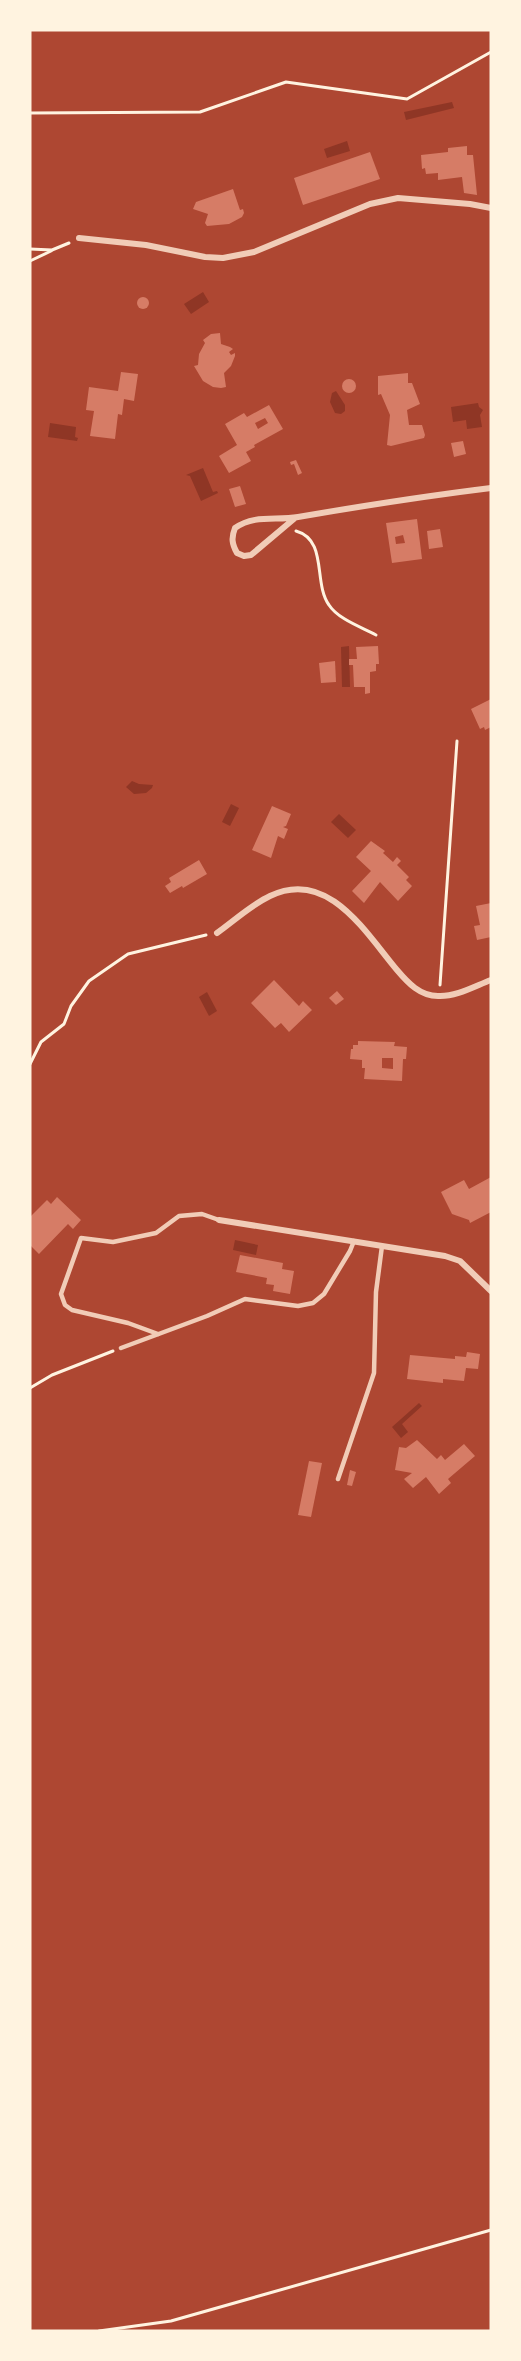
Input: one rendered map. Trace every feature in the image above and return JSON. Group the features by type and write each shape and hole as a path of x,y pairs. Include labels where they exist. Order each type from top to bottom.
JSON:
{"street":[{"path":"79,238 146,245 206,257 223,258 254,252 370,204 398,198 491,208"},
{"path":"295,518 251,555 244,556 237,553 232,545 232,536 236,528 254,519 295,518 371,504 491,488"},
{"path":"217,933 275,894 299,889 315,891 330,897 344,908 408,982 423,994 439,996 457,993 491,980"},
{"path":"219,1220 445,1256 460,1262 491,1291"}],"lane":[{"path":"158,1334 128,1323 72,1310 65,1305 61,1294 81,1238 113,1242 156,1233 179,1216 201,1214 219,1220"},
{"path":"121,1348 245,1299 298,1306 313,1303 324,1294 354,1241"},
{"path":"338,1479 374,1373 376,1292 382,1246"}],"path":[{"path":"30,113 200,112 286,82 407,99 491,52"},
{"path":"30,261 79,238"},
{"path":"30,249 52,250"},
{"path":"283,528 303,533 311,539 317,552 321,590 328,604 336,613 376,635"},
{"path":"439,996 457,741"},
{"path":"30,1064 41,1042 64,1024 71,1006 89,981 128,954 217,933"},
{"path":"30,1388 52,1375 121,1348"},
{"path":"99,2331 171,2321 491,2230"}],"shaded area":[{"path":"30,30 491,30 491,2331 30,2331"},
{"path":"452,102 454,108 406,120 404,112"},
{"path":"347,141 350,151 327,158 324,149"},
{"path":"203,292 209,302 191,314 184,304"},
{"path":"336,391 345,405 345,411 341,414 335,413 330,402 332,393"},
{"path":"478,403 483,410 480,415 482,427 467,429 466,420 453,422 451,407"},
{"path":"50,423 76,427 77,441 48,437"},
{"path":"203,468 213,492 218,493 201,501 190,476 186,475"},
{"path":"349,646 350,687 342,687 341,647"},
{"path":"132,781 153,785 146,793 134,794 126,787"},
{"path":"231,804 239,808 230,826 222,822"},
{"path":"339,814 356,830 348,838 331,822"},
{"path":"207,992 217,1011 209,1016 199,997"},
{"path":"235,1240 258,1245 256,1255 233,1250"},
{"path":"419,1403 422,1406 402,1424 408,1432 401,1438 392,1427"}],"building":[{"path":"467,146 467,155 473,155 477,195 464,193 462,177 438,180 438,173 426,174 425,168 422,169 421,155 448,152 448,148"},
{"path":"370,152 380,179 303,205 294,178"},
{"path":"233,189 240,210 243,209 242,217 229,224 207,226 205,223 208,214 193,209 196,202"},
{"path":"145,297 149,303 145,309 141,309 137,301"},
{"path":"220,333 221,344 233,349 229,352 231,355 235,353 231,366 224,373 226,387 221,388 213,387 203,381 194,366 198,365 199,354 205,343 203,340 211,334"},
{"path":"121,372 138,374 134,401 124,399 122,415 118,414 115,439 90,436 94,411 86,410 89,387 118,391"},
{"path":"408,373 408,383 412,383 420,404 407,410 409,425 422,425 425,435 424,438 387,445 390,415 381,394 378,395 378,376"},
{"path":"349,379 354,381 356,386 354,391 349,393 344,391 342,386 344,381"},
{"path":"269,405 283,429 254,445 255,447 246,452 251,461 229,473 219,456 237,445 225,424 244,413 247,417","holes":["265,418 268,423 258,429 255,423"]},
{"path":"463,441 466,454 454,457 451,443"},
{"path":"296,460 302,473 298,475 294,464 291,465 290,462"},
{"path":"240,486 246,504 235,507 229,489"},
{"path":"417,519 422,559 392,563 386,523","holes":["403,535 405,543 396,544 395,537"]},
{"path":"440,529 443,547 429,549 427,531"},
{"path":"378,646 379,664 376,664 376,671 370,672 370,693 365,694 365,687 354,687 353,665 349,665 349,659 357,659 356,647"},
{"path":"335,661 336,682 321,683 319,663"},
{"path":"491,699 491,727 485,730 484,727 480,729 471,709"},
{"path":"272,806 291,814 286,826 283,827 288,829 284,839 278,836 271,858 252,850"},
{"path":"371,841 385,851 383,853 393,862 397,857 401,861 397,865 409,877 406,880 412,886 398,901 380,882 364,903 352,891 371,871 356,857"},
{"path":"199,860 207,874 170,893 165,886 171,882 169,878"},
{"path":"491,903 491,937 477,940 474,926 480,925 476,906"},
{"path":"274,980 299,1006 303,1001 312,1010 289,1032 281,1023 275,1028 251,1003"},
{"path":"337,991 344,999 336,1005 329,998"},
{"path":"358,1041 395,1042 394,1046 407,1047 406,1059 403,1059 402,1081 364,1079 365,1068 362,1068 362,1060 350,1059 353,1045 358,1045","holes":["382,1058 393,1058 393,1069 382,1068"]},
{"path":"491,1177 491,1212 470,1223 469,1220 452,1214 441,1192 464,1180 469,1189"},
{"path":"57,1197 81,1220 73,1229 68,1224 39,1254 30,1245 30,1217 47,1200 51,1204"},
{"path":"240,1255 283,1263 282,1269 294,1271 290,1294 273,1291 274,1285 266,1284 267,1278 236,1272"},
{"path":"467,1352 480,1354 478,1369 466,1368 464,1381 443,1379 443,1383 407,1379 410,1355 455,1359 455,1356 466,1357"},
{"path":"417,1440 437,1459 441,1455 445,1460 464,1444 475,1456 448,1479 451,1483 439,1494 426,1477 413,1488 404,1479 412,1473 395,1470 399,1447 406,1448"},
{"path":"309,1461 322,1463 311,1517 298,1515"},
{"path":"350,1470 356,1472 352,1486 347,1485"}]}
